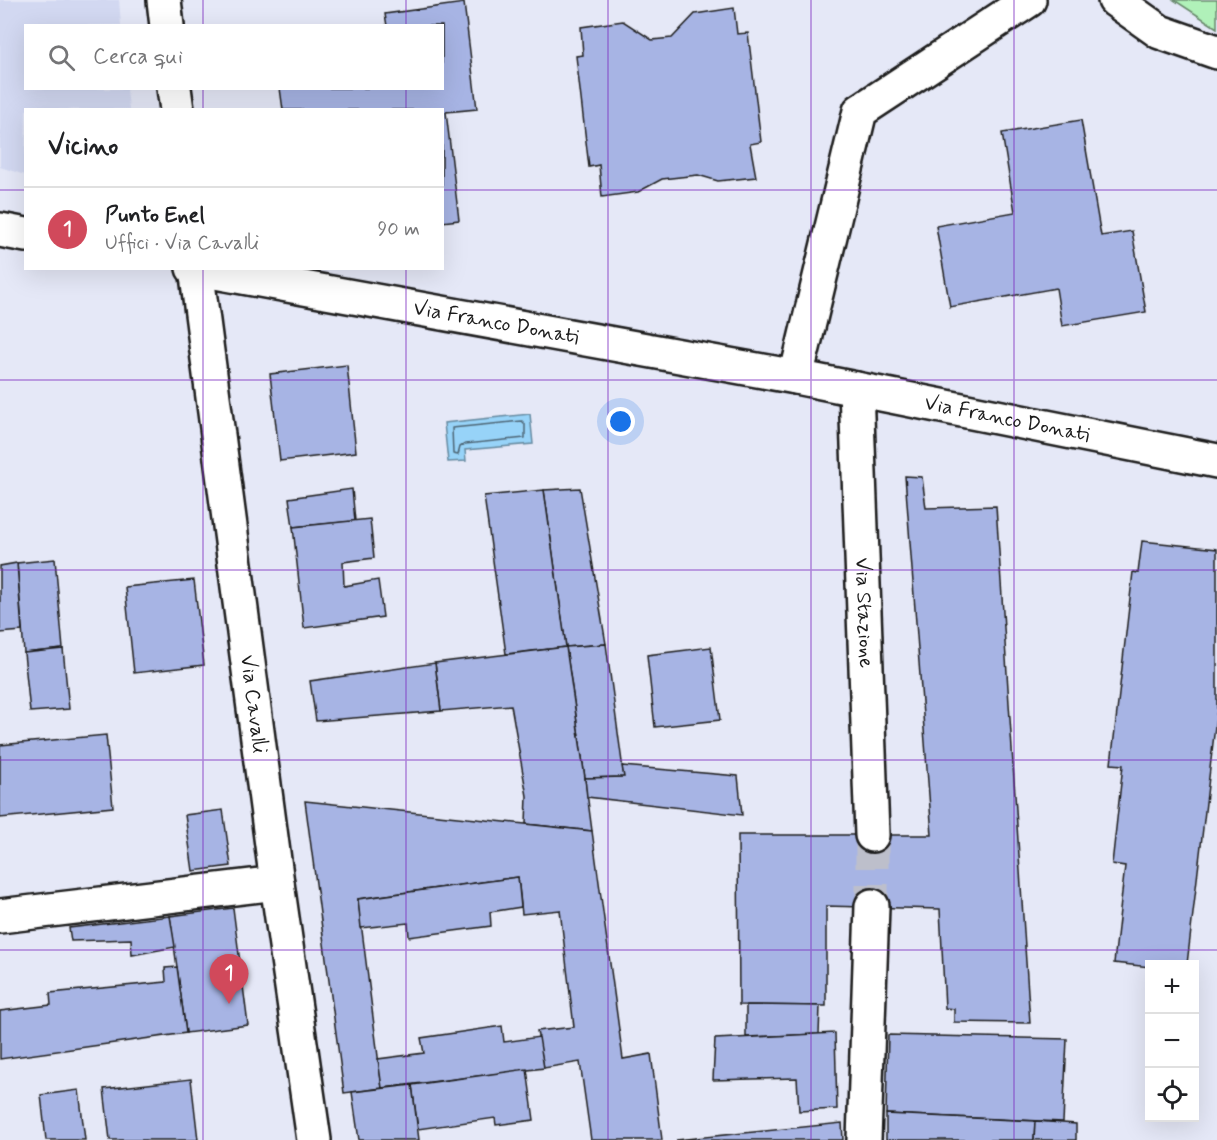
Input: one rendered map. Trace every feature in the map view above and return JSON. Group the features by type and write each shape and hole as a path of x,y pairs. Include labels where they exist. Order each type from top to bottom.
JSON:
{"street":[{"path":"164,0 167,24"},
{"path":"796,377 860,111 1029,0"},
{"path":"1115,0 1160,32 1217,52"},
{"path":"174,90 177,108"},
{"path":"0,230 24,235"},
{"name":"Via Cavalli","path":"195,270 277,883 314,1140"},
{"name":"Via Franco Donati","path":"201,270 796,377 1217,461"},
{"name":"Via Stazione","path":"856,389 872,835"},
{"path":"0,916 277,883"},
{"path":"864,1140 872,906"}],"shaded area":[{"path":"0,0 119,0 121,24 24,24 24,90 127,90 129,108 24,108 24,175 0,167"}],"green space":[{"path":"1174,0 1217,0 1217,28"}],"water":[{"path":"530,414 533,444 465,450 466,461 448,462 444,423"}],"building":[{"path":"464,3 477,109 446,112 459,220 444,222 444,108 283,108 280,90 444,90 444,24 387,24 385,14"},
{"path":"734,8 737,34 748,33 761,142 750,144 756,177 718,181 698,175 662,179 638,192 602,197 599,165 589,167 576,56 583,55 581,27 623,21 652,40 672,38 695,14"},
{"path":"1081,120 1101,236 1132,231 1146,312 1062,326 1056,288 950,307 936,226 1015,212 1002,133"},
{"path":"347,365 356,452 280,461 270,374"},
{"path":"905,476 922,477 926,508 996,506 1030,1023 954,1022 954,1009 945,1008 940,909 826,906 826,1006 739,1005 738,835 932,835"},
{"path":"580,488 606,644 566,647 544,490"},
{"path":"352,489 355,521 293,527 289,498"},
{"path":"544,490 566,647 506,654 484,496"},
{"path":"370,519 374,558 343,562 344,586 378,580 383,617 304,628 293,527"},
{"path":"1142,541 1217,549 1217,709 1187,960 1145,960 1145,966 1114,963 1125,866 1112,864 1123,765 1111,764 1133,572 1138,573"},
{"path":"55,559 63,649 24,653 17,563"},
{"path":"17,563 22,631 0,633 0,566"},
{"path":"194,580 204,665 134,673 125,587"},
{"path":"606,644 624,777 585,778 566,647"},
{"path":"566,647 592,831 526,824 527,796 511,705 441,711 435,663"},
{"path":"711,647 720,720 655,727 647,655"},
{"path":"63,649 69,709 30,712 24,653"},
{"path":"435,663 441,711 316,721 310,681"},
{"path":"106,735 113,807 0,818 0,745"},
{"path":"622,766 738,776 742,815 587,797 585,778 624,777"},
{"path":"305,801 592,831 623,1059 651,1054 662,1140 591,1140 580,1062 544,1068 537,1031 574,1027 560,910 522,914 518,877 358,899 382,1088 344,1093"},
{"path":"223,810 231,866 193,871 185,815"},
{"path":"518,877 521,907 490,912 491,926 409,937 408,923 361,928 358,899"},
{"path":"233,908 248,1025 186,1033 170,916"},
{"path":"170,916 175,947 132,955 131,939 71,941 69,928"},
{"path":"177,967 186,1033 0,1059 0,1011 51,1005 50,993 166,982 165,968"},
{"path":"746,1005 820,1006 819,1034 746,1037"},
{"path":"502,1026 504,1042 539,1037 544,1068 382,1088 378,1059 424,1053 421,1038"},
{"path":"835,1033 837,1109 799,1111 797,1078 713,1080 715,1039"},
{"path":"888,1035 1067,1039 1063,1122 886,1114"},
{"path":"527,1069 534,1120 496,1125 495,1118 418,1129 412,1085"},
{"path":"191,1079 198,1140 110,1140 104,1089"},
{"path":"412,1085 419,1140 359,1140 352,1092"},
{"path":"79,1090 85,1140 46,1140 41,1095"},
{"path":"886,1114 1035,1121 1034,1140 886,1140"},
{"path":"1035,1121 1076,1124 1076,1140 1034,1140"},
{"path":"842,1123 843,1140 676,1140"}],"tunnel":[{"path":"872,835 872,906"}],"place":[{"name":"Punto Enel","path":"229,1004"}]}
